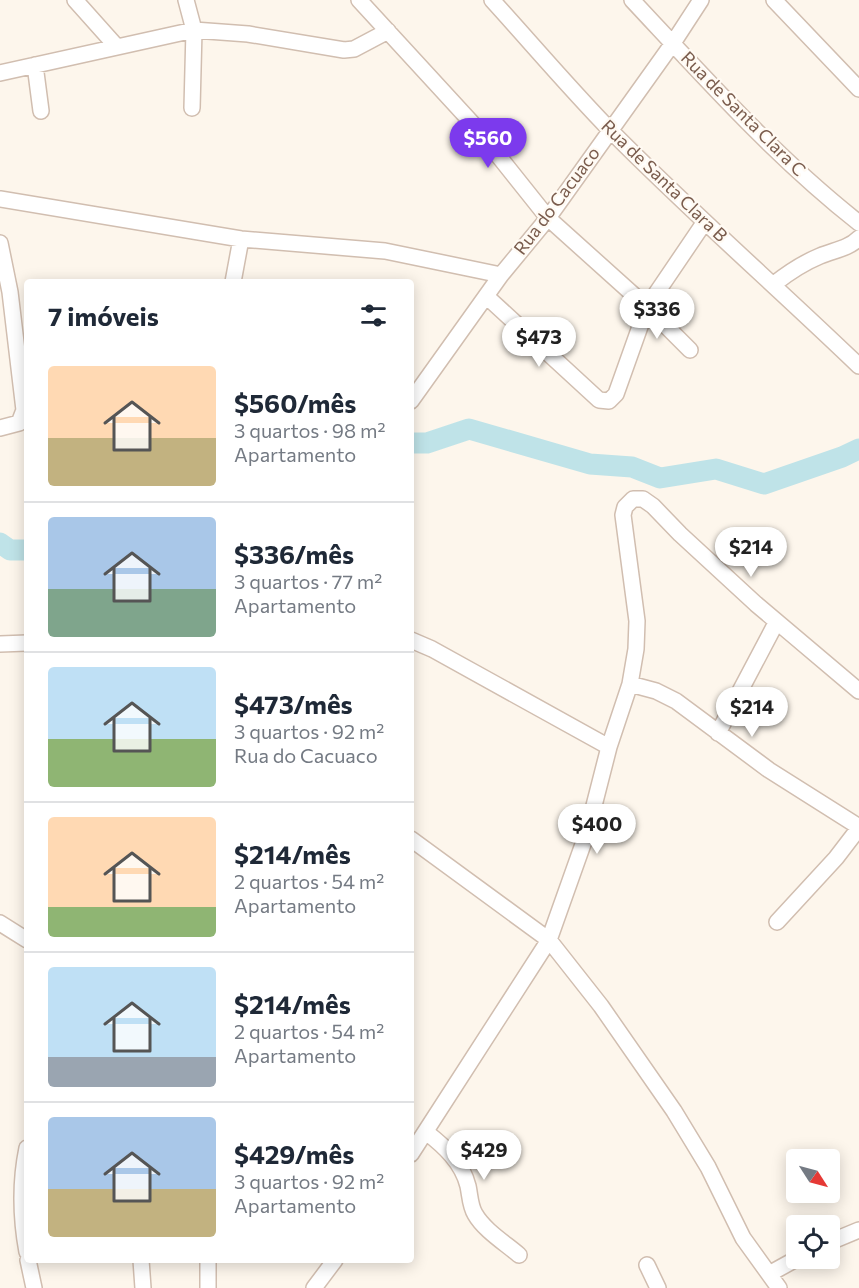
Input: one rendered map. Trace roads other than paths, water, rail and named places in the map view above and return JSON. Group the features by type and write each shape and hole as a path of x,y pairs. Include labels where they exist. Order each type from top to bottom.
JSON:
{"street":[{"path":"75,0 117,46"},
{"path":"186,0 194,30 192,108"},
{"path":"359,0 473,124 548,218 647,307 690,350"},
{"name":"Rua de Santa Clara B","path":"492,0 610,130 704,223 774,285 859,366"},
{"name":"Rua de Santa Clara C","path":"632,0 722,96 775,148 859,223"},
{"name":"Rua do Cacuaco","path":"414,397 501,275 548,218 701,0"},
{"path":"774,0 859,89"},
{"path":"0,73 194,30 248,34 344,50 354,49 388,31"},
{"path":"34,65 41,111"},
{"path":"0,199 241,239 385,251 501,275"},
{"path":"486,296 599,400 609,401 616,394 647,307 704,223"},
{"path":"234,279 241,239"},
{"path":"0,243 5,294 24,410 18,423 0,428"},
{"path":"774,285 797,267 818,256 857,245"},
{"path":"414,1150 549,940 587,833 609,747 630,684 636,649 637,621 623,515 633,499 643,499 653,506 776,623 859,691"},
{"path":"718,734 776,623"},
{"path":"414,641 609,747"},
{"path":"0,644 24,643"},
{"path":"630,684 667,696 769,770 859,827 836,858 777,921"},
{"path":"414,841 549,940 601,1006 674,1111 708,1167 743,1238 779,1288"},
{"path":"0,923 24,938"},
{"path":"426,1132 453,1156 467,1183 472,1210 478,1220 519,1255"},
{"path":"24,1173 22,1189 24,1233"},
{"path":"840,1238 859,1230"},
{"path":"29,1263 34,1288"},
{"path":"141,1263 144,1288"},
{"path":"208,1263 208,1288"},
{"path":"314,1288 333,1263"},
{"path":"647,1265 658,1288"},
{"path":"769,1274 786,1265"}],"waterway":[{"path":"414,443 427,443 469,429 590,464 632,467 660,478 716,469 764,484 859,449"},
{"path":"0,543 10,550 24,550"}]}
